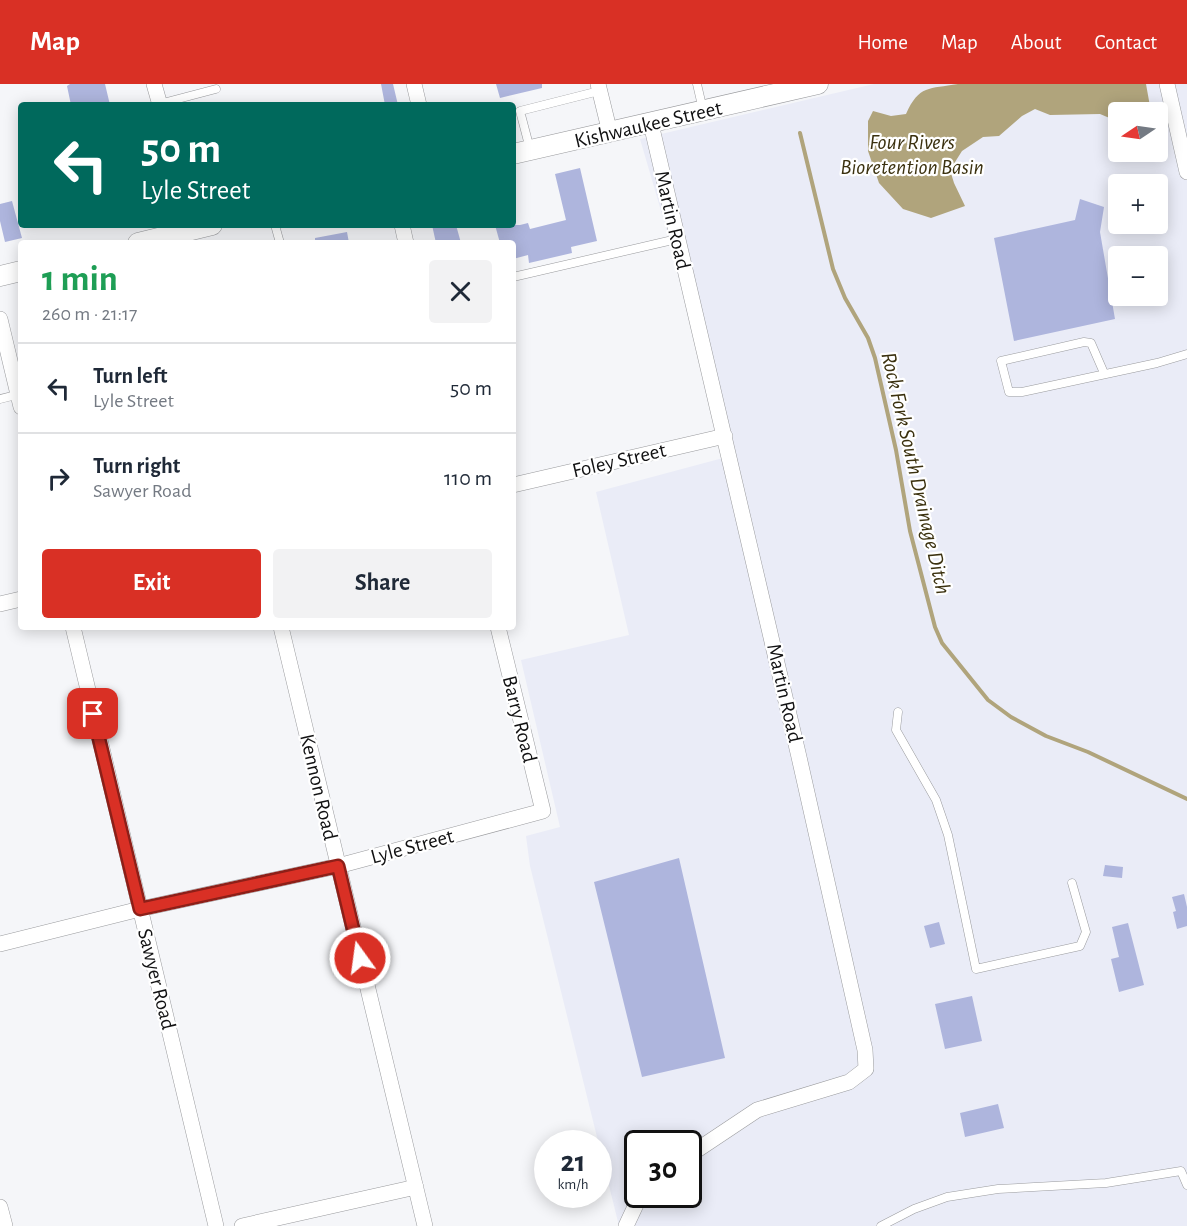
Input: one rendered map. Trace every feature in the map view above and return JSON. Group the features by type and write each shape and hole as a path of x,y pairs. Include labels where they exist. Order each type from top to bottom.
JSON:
{"street":[{"path":"154,84 159,102"},
{"path":"414,84 418,102"},
{"name":"Kishwaukee Street","path":"522,152 651,124 787,87 818,84"},
{"path":"1167,84 1187,172"},
{"path":"599,87 610,133"},
{"name":"Martin Road","path":"651,124 866,1050 866,1069 849,1082 758,1110 702,1147"},
{"path":"154,240 190,233"},
{"path":"0,276 18,272"},
{"path":"0,319 18,390"},
{"name":"Foley Street","path":"516,484 725,436"},
{"path":"0,604 18,600"},
{"name":"Sawyer Road","path":"74,630 216,1226"},
{"name":"Kennon Road","path":"283,630 425,1226"},
{"name":"Barry Road","path":"499,630 543,811"},
{"name":"Lyle Street","path":"0,944 140,909 338,866 543,811"},
{"path":"242,1226 416,1187"},
{"path":"0,1207 4,1226"},
{"path":"628,1222 634,1208"}],"lane":[{"path":"697,84 703,111"},
{"path":"522,152 520,111 599,87"},
{"path":"170,102 216,89"},
{"path":"516,276 677,239"},
{"path":"1104,373 1091,343 1084,342 1000,361 1009,392 1022,392 1157,363 1187,354"},
{"path":"0,399 18,398"},
{"path":"898,712 896,730 936,800 948,835 976,969 1080,946 1086,932 1072,883"},
{"path":"881,1226 914,1209 947,1197 998,1189 1106,1183 1181,1170 1187,1185"}],"shaded area":[{"path":"874,84 1187,84 1187,1226 619,1226 612,1198 612,1130 595,1130 530,866 526,836 560,827 521,660 629,635 596,492 723,458 671,245 640,139"}],"water":[{"name":"Four Rivers Bioretention Basin","path":"958,84 1146,84 1149,102 1108,102 1108,117 1100,114 1050,115 1035,109 1022,116 999,136 983,137 962,151 950,170 965,206 931,218 903,209 879,183 868,151 868,121 873,111 891,116 906,114 921,93 932,88"}],"building":[{"path":"70,84 105,84 109,102 70,102 67,86"},
{"path":"381,84 393,84 397,102 384,102"},
{"path":"496,84 542,84 542,88 500,98"},
{"path":"580,168 597,241 571,247 572,253 529,263 528,255 516,258 516,240 499,240 496,228 516,228 516,225 528,223 530,229 566,220 555,174"},
{"path":"1080,199 1104,207 1100,232 1108,278 1108,306 1113,306 1115,319 1014,341 994,238 1075,220"},
{"path":"12,201 22,238 5,242 0,221 0,204"},
{"path":"433,228 457,228 460,240 435,240"},
{"path":"347,232 348,240 315,240 315,238"},
{"path":"679,858 725,1058 642,1077 594,882"},
{"path":"1105,865 1123,867 1122,878 1103,876"},
{"path":"1184,894 1187,926 1177,929 1172,897"},
{"path":"939,922 945,944 930,948 924,926"},
{"path":"1128,923 1144,985 1119,992 1111,959 1119,957 1112,927"},
{"path":"972,996 982,1041 945,1049 935,1004"},
{"path":"998,1104 1004,1128 965,1137 960,1113"}],"waterway":[{"name":"Rock Fork South Drainage Ditch","path":"800,133 833,269 845,298 868,338 875,358 896,450 910,531 935,627 942,643 988,700 1011,717 1046,736 1088,752 1187,799"}],"route":[{"path":"93,714 140,909 338,866 360,958"}]}
